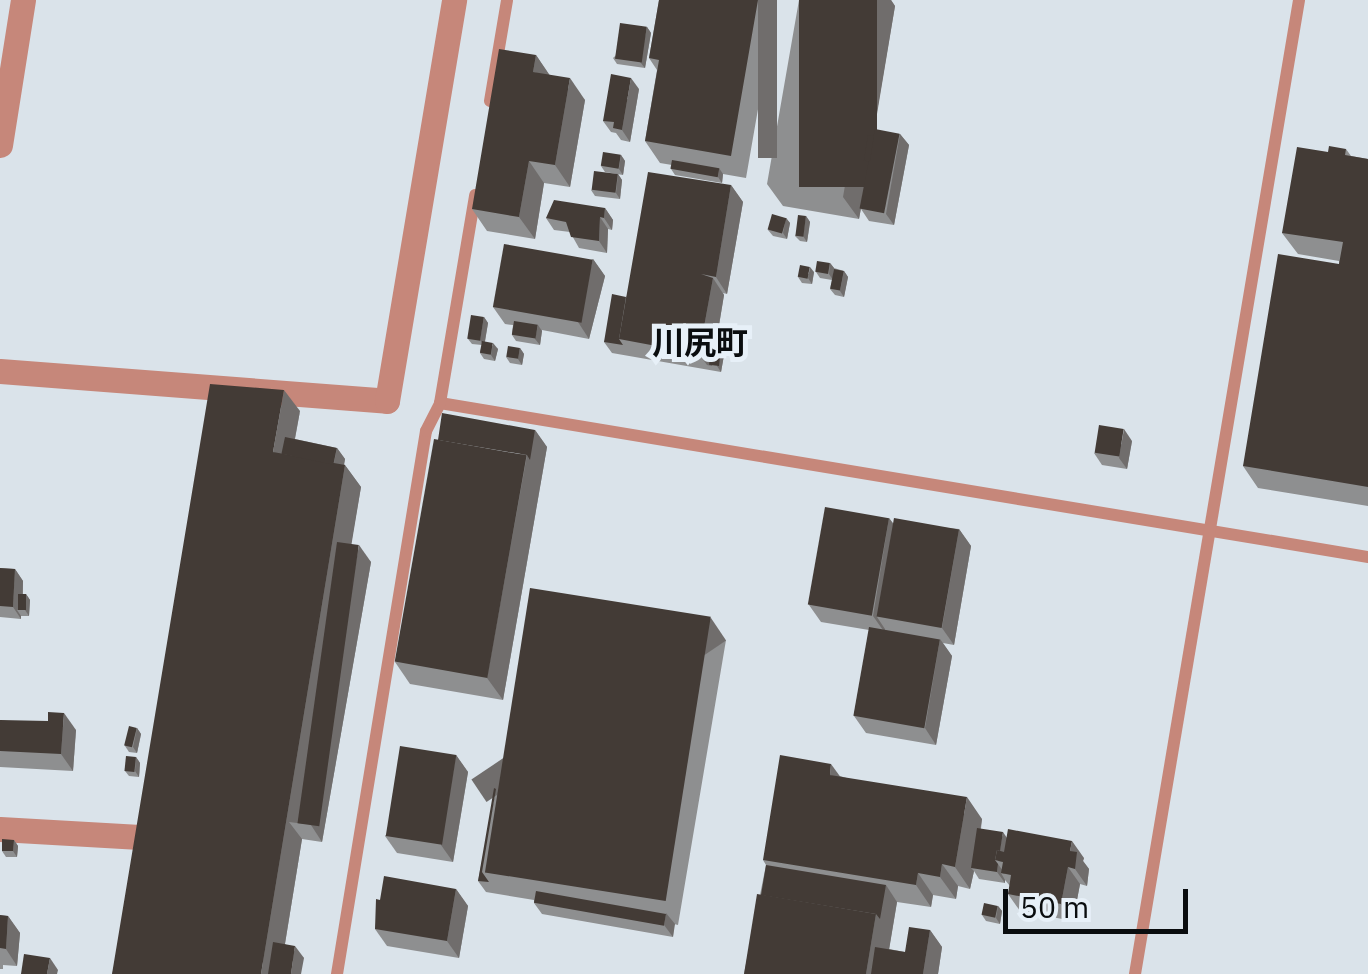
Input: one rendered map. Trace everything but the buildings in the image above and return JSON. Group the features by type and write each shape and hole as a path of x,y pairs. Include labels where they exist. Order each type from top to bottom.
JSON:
{"street":[{"path":"0,145 23,0"},
{"path":"0,370 214,397 387,401 454,0"},
{"path":"0,829 140,837"}],"lane":[{"path":"488,115 507,0"},
{"path":"1136,974 1299,0"},
{"path":"337,974 426,432 440,403 478,173"},
{"path":"440,403 1368,557"}],"district":[{"name":"川尻町","path":"700,342"}]}
